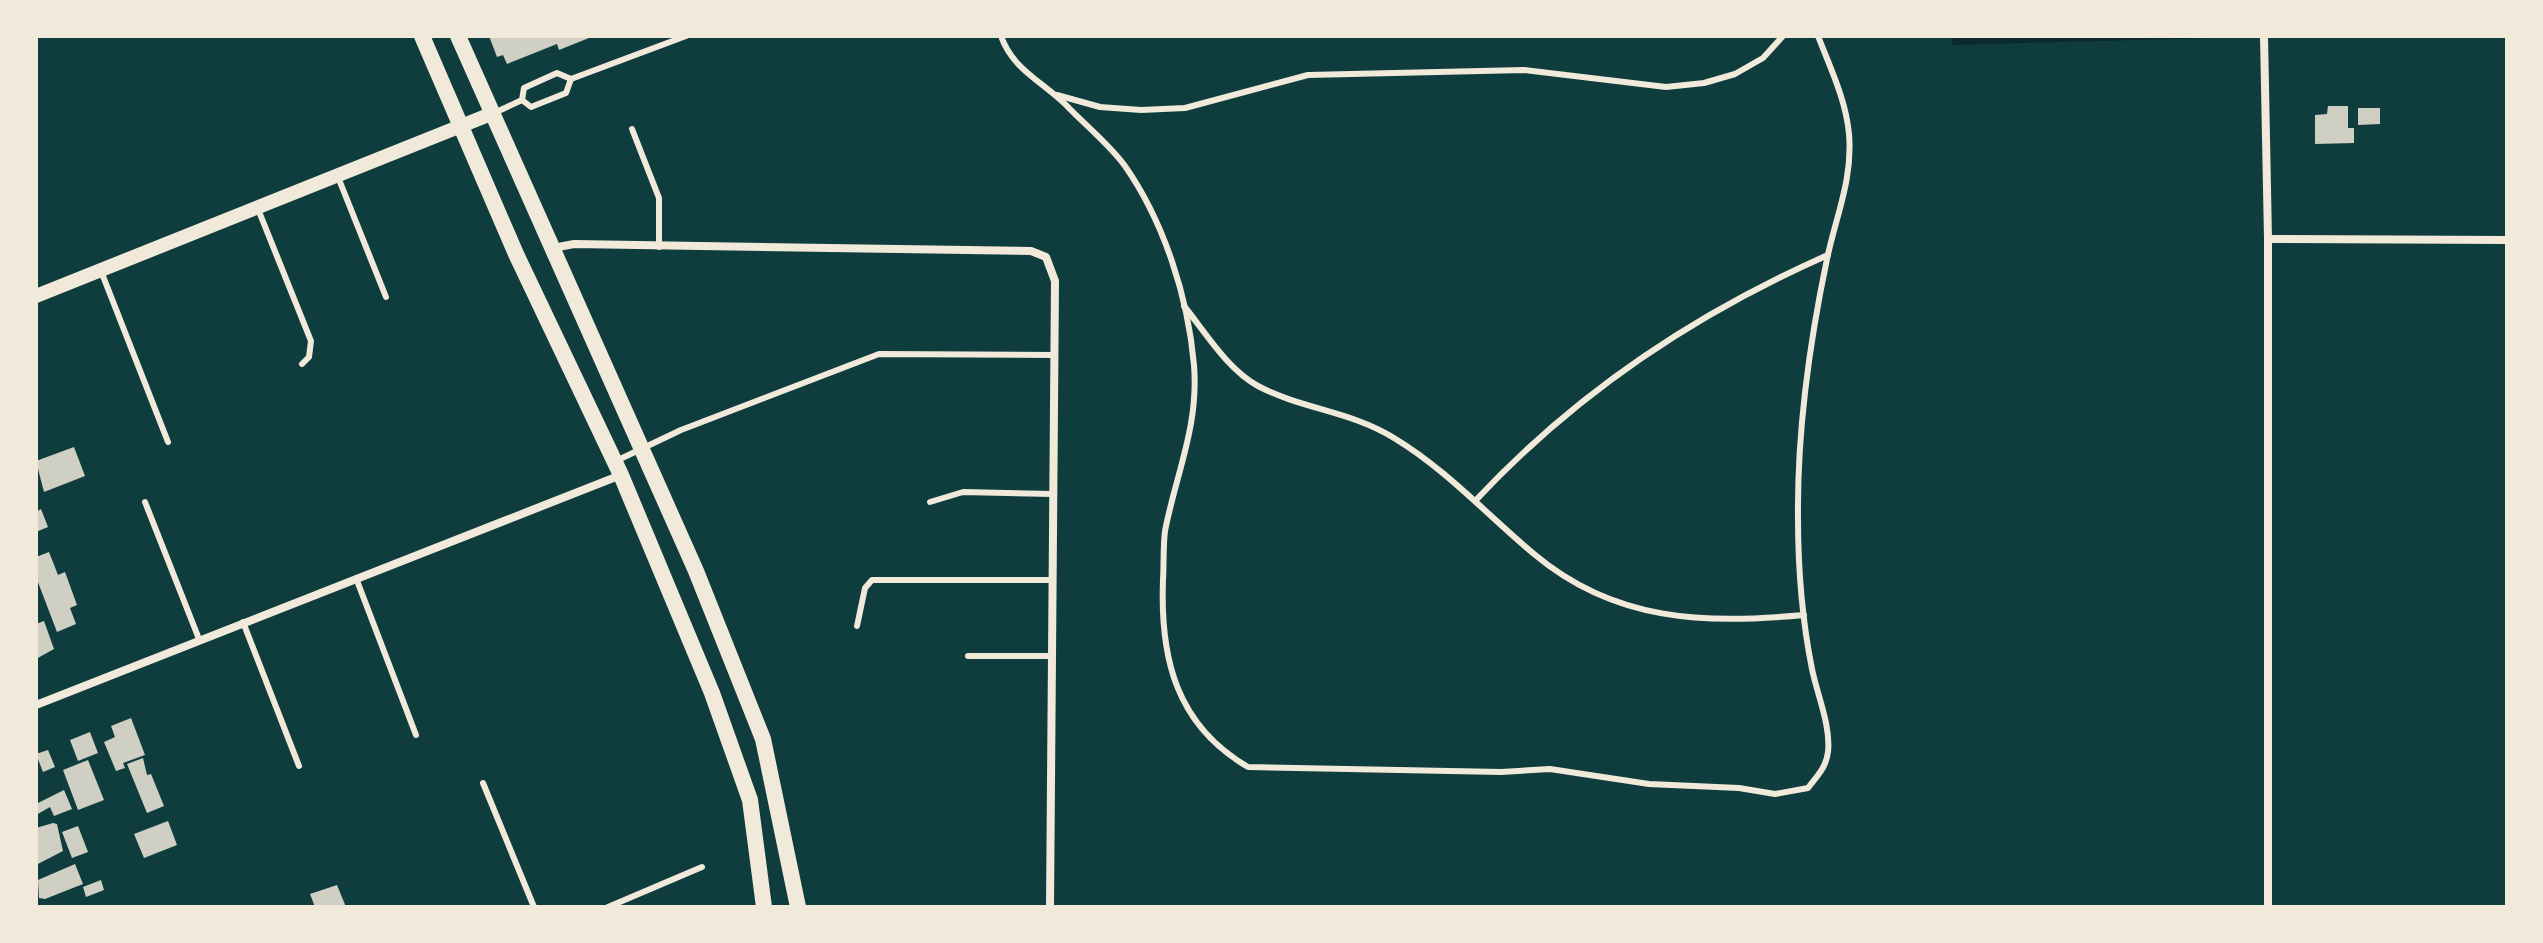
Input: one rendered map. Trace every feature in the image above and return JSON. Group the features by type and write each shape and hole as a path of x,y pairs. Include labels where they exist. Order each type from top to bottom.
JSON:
{"main road":[{"path":"422,36 461,129 618,468 712,693 750,800 764,907"},
{"path":"458,36 550,248 643,450 763,739 798,907"}],"street":[{"path":"2264,36 2268,239 2268,907"},
{"path":"36,296 338,177 432,136 461,129 491,114"},
{"path":"2268,239 2507,240"},
{"path":"550,248 574,244 1031,251 1046,257 1053,267 1055,281 1050,907"},
{"path":"36,705 356,578 618,468"}],"lane":[{"path":"522,100 524,88 539,80 557,73 571,79 686,36"},
{"path":"1001,36 1007,52 1025,74 1055,95 1123,163 1146,199 1183,304 1194,365 1193,409 1188,450 1165,533 1163,641 1173,680 1195,720 1219,750 1248,767 1501,772 1550,769 1649,784 1739,788 1775,794 1808,788 1826,766 1829,748 1804,615 1799,571 1800,436 1811,347 1828,255 1844,202 1850,165 1849,132 1840,94 1818,36"},
{"path":"1055,95 1100,107 1141,110 1185,108 1308,75 1524,70 1666,87 1704,83 1735,74 1763,58 1783,36"},
{"path":"522,100 531,107 549,101 566,93 571,79"},
{"path":"491,114 522,100"},
{"path":"632,129 659,198 659,247"},
{"path":"338,177 386,297"},
{"path":"258,209 311,341 309,357 302,364"},
{"path":"1476,500 1524,449 1673,334 1764,283 1828,255"},
{"path":"101,271 168,442"},
{"path":"1183,304 1231,364 1257,385 1360,419 1436,465 1537,557 1571,580 1614,602 1656,614 1701,620 1804,615"},
{"path":"618,468 643,450 681,430 879,354 1054,355"},
{"path":"930,502 963,492 1053,494"},
{"path":"145,502 197,640"},
{"path":"356,578 416,735"},
{"path":"857,626 865,588 872,580 1052,580"},
{"path":"243,622 299,766"},
{"path":"968,656 1052,656"},
{"path":"483,783 534,907"},
{"path":"608,907 702,867"}],"water":[{"path":"1951,36 2215,36 2215,38 1952,45"}],"building":[{"path":"489,36 594,36 559,50 557,44 507,64 503,55 497,57"},
{"path":"2328,106 2348,106 2348,128 2354,128 2354,143 2315,144 2315,115 2327,114"},
{"path":"2358,108 2380,108 2380,124 2358,125"},
{"path":"74,447 85,476 44,492 36,461"},
{"path":"41,509 48,527 36,532 36,512"},
{"path":"49,552 58,575 65,572 77,605 70,608 76,624 57,632 36,577 36,557"},
{"path":"44,621 54,649 36,659 36,624"},
{"path":"131,718 145,755 123,763 125,768 116,771 104,742 115,737 111,726"},
{"path":"90,732 98,753 78,761 70,740"},
{"path":"48,750 55,767 43,772 36,754"},
{"path":"143,758 147,775 151,774 164,806 147,813 127,764"},
{"path":"88,760 104,800 78,810 63,770"},
{"path":"64,790 72,809 54,816 50,807 36,815 36,804"},
{"path":"168,821 177,845 144,858 134,834"},
{"path":"57,824 63,851 36,865 36,828"},
{"path":"78,826 88,852 72,858 62,832"},
{"path":"75,864 83,884 45,899 39,898 38,880"},
{"path":"101,880 104,890 86,897 83,887"},
{"path":"337,885 346,907 315,907 310,894"}]}
